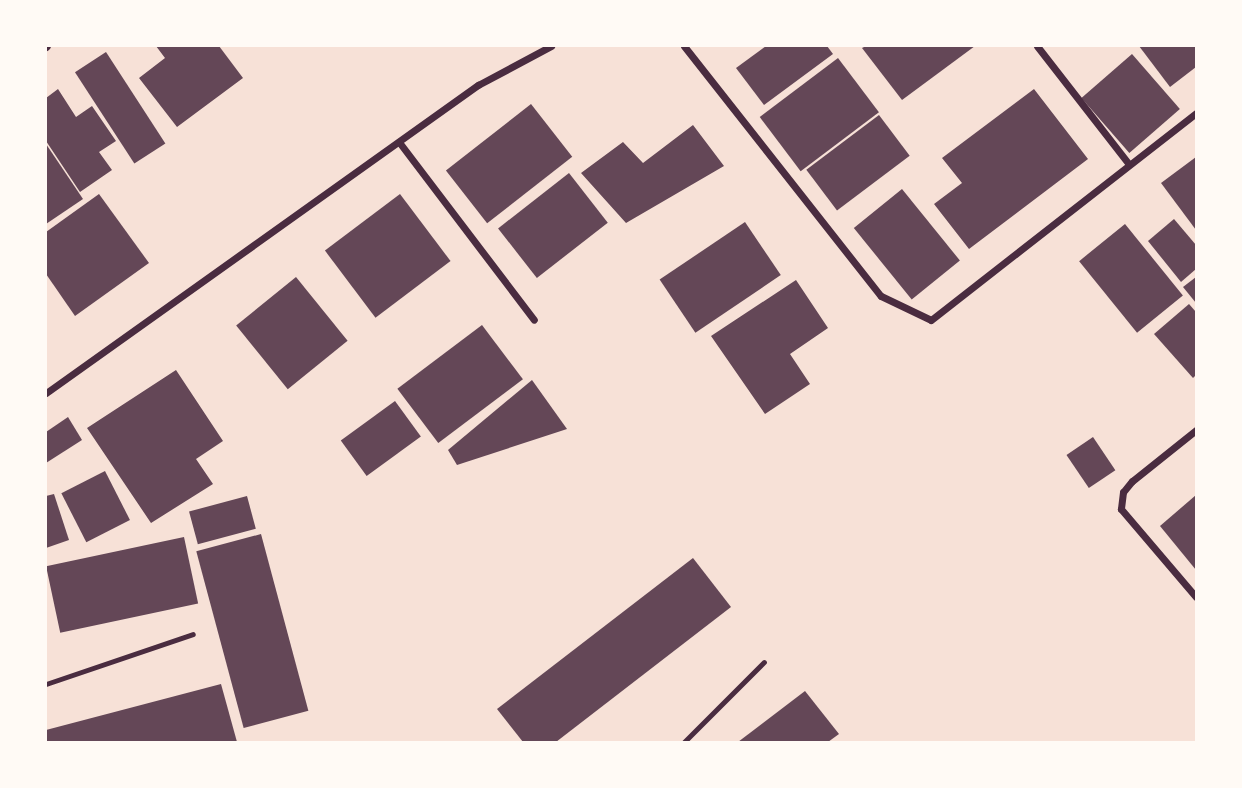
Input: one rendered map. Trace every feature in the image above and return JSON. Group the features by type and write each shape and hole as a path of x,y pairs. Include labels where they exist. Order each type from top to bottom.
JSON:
{"street":[{"path":"46,393 478,85 551,46"},
{"path":"684,46 881,296 931,320 1128,163 1196,113"},
{"path":"1037,46 1128,163"},
{"path":"400,142 534,320"},
{"path":"1196,430 1132,481 1124,492 1121,509 1196,597"}],"lane":[{"path":"46,684 193,634"},
{"path":"684,743 764,662"}],"building":[{"path":"156,46 219,46 243,78 177,127 139,78 165,58"},
{"path":"766,46 827,46 833,54 764,105 736,68"},
{"path":"975,46 902,100 862,48"},
{"path":"1139,46 1196,46 1196,67 1170,87"},
{"path":"106,52 165,143 134,164 75,72"},
{"path":"1132,54 1180,109 1129,153 1081,98"},
{"path":"838,58 879,112 801,171 760,117"},
{"path":"58,89 76,117 92,106 116,141 99,152 112,170 80,192 46,141 46,98"},
{"path":"1034,89 1088,159 969,249 934,204 962,183 942,158"},
{"path":"531,104 572,157 487,223 446,170"},
{"path":"879,115 910,156 837,210 806,170"},
{"path":"693,125 724,166 626,223 581,173 623,142 643,163"},
{"path":"46,144 83,199 46,224"},
{"path":"1196,157 1196,230 1161,183"},
{"path":"569,173 608,223 537,278 498,228"},
{"path":"902,189 960,260 912,300 854,228"},
{"path":"99,194 149,263 75,316 46,274 46,232"},
{"path":"400,194 451,261 375,318 325,251"},
{"path":"1174,219 1196,245 1196,269 1181,282 1148,241"},
{"path":"745,222 781,275 695,333 660,280"},
{"path":"1125,224 1183,295 1137,333 1079,261"},
{"path":"296,277 348,341 288,389 236,325"},
{"path":"1196,277 1196,303 1183,287"},
{"path":"796,280 828,328 790,354 810,384 765,414 711,336"},
{"path":"1189,304 1196,312 1196,375 1193,378 1154,334"},
{"path":"482,325 523,379 438,443 397,389"},
{"path":"176,370 223,441 196,459 213,484 151,523 87,428"},
{"path":"532,380 567,429 457,465 448,450"},
{"path":"395,401 421,437 367,476 341,440"},
{"path":"68,417 82,440 46,463 46,432"},
{"path":"1093,437 1115,470 1089,488 1066,455"},
{"path":"105,471 130,520 86,542 61,493"},
{"path":"54,494 69,540 46,548 46,496"},
{"path":"1196,495 1196,570 1160,526"},
{"path":"247,496 256,529 198,544 189,512"},
{"path":"261,534 308,711 244,728 196,551"},
{"path":"184,537 198,604 60,633 46,566"},
{"path":"693,558 731,607 556,742 523,742 497,709"},
{"path":"221,684 237,742 46,742 46,730"},
{"path":"805,691 839,734 828,742 738,742"}]}
